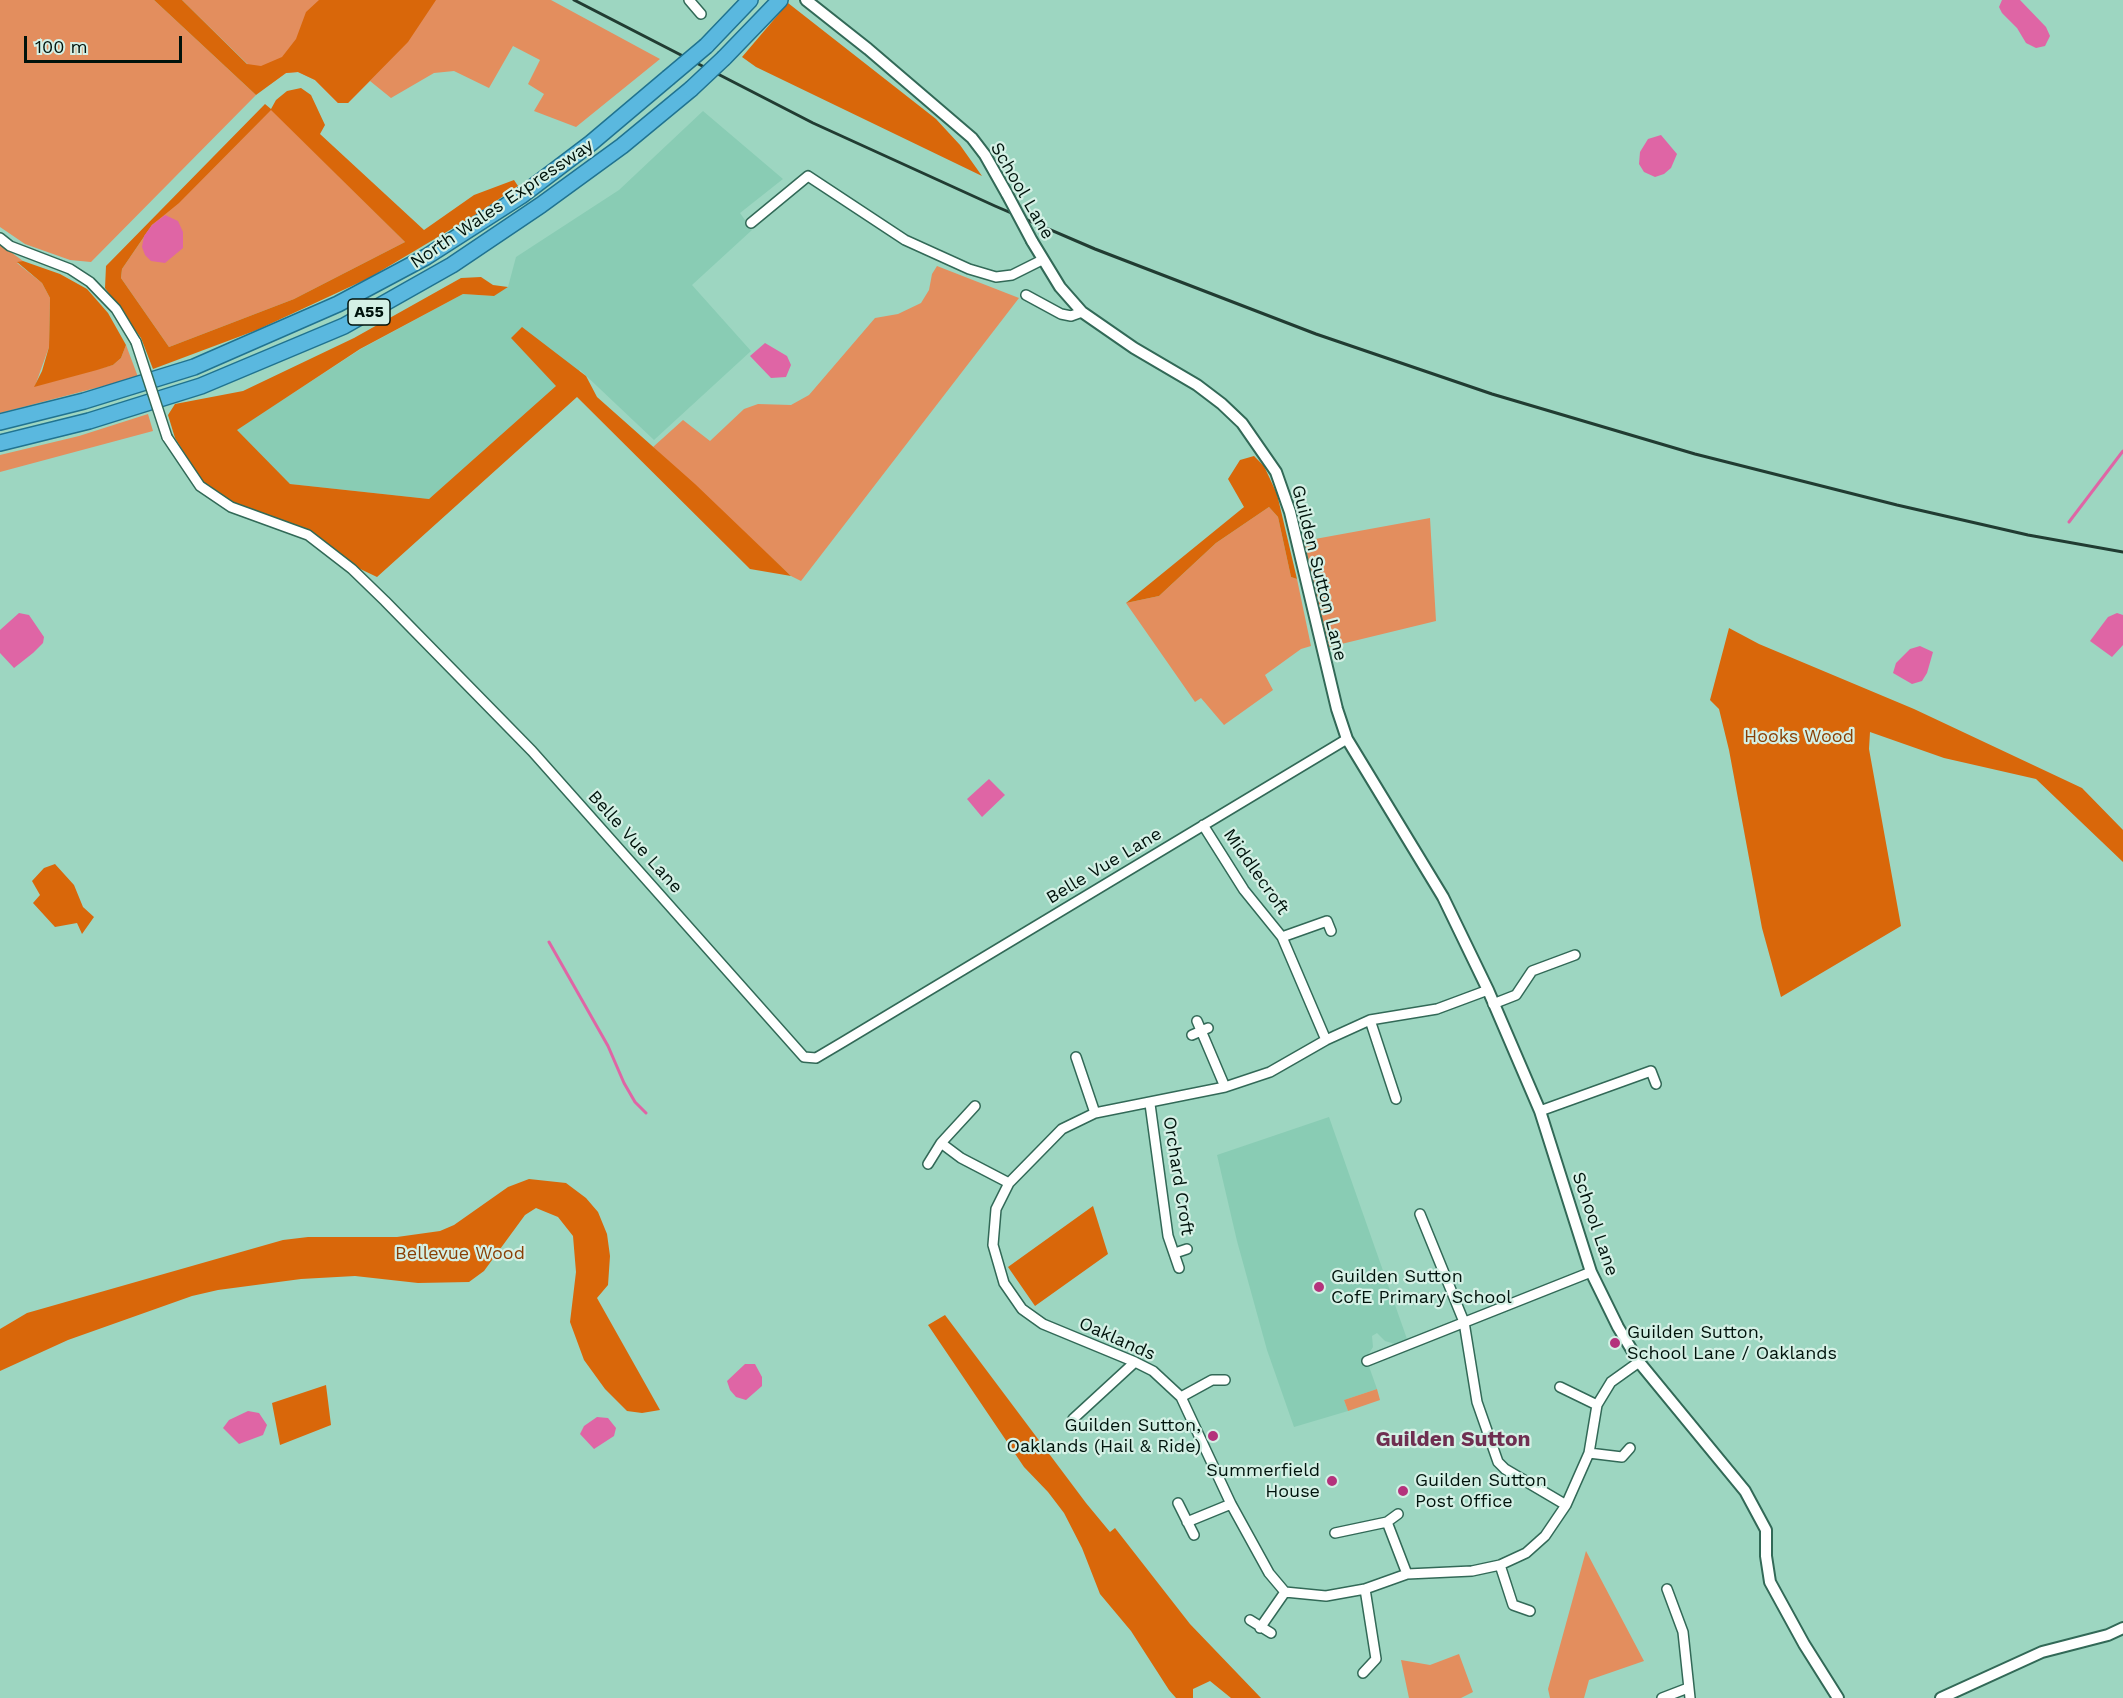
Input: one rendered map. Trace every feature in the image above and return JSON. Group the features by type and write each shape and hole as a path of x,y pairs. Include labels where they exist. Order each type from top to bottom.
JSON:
{"highway":[{"name":"North Wales Expressway","path":"0,422 84,401 194,367 338,304 426,257 521,196 591,143 706,46 750,0"},
{"name":"North Wales Expressway","path":"0,443 89,421 201,386 344,326 452,265 541,205 622,146 691,89 780,0"}],"street":[{"path":"688,0 701,14"},
{"name":"School Lane","path":"806,0 868,49 972,138 985,154 1042,260 1082,312 1134,348 1197,385 1242,423"},
{"path":"751,223 808,176 905,240 969,269 996,277 1012,275 1042,260"},
{"name":"Belle Vue Lane","path":"0,238 10,246 70,269 90,282 116,309 136,342 167,437 200,486 231,507 308,535 352,569 386,601 532,751 804,1057 816,1058 1347,740"},
{"path":"1026,295 1061,314 1071,316 1082,312"},
{"name":"Guilden Sutton Lane","path":"1242,423 1276,472 1290,512 1336,709 1347,740"},
{"name":"School Lane","path":"1347,740 1443,897 1488,990 1540,1111 1591,1272 1618,1327 1639,1362 1745,1491 1766,1530 1766,1556 1770,1582 1804,1644 1838,1698"},
{"name":"Middlecroft","path":"1203,825 1244,890 1282,937 1326,1040"},
{"name":"Middlecroft","path":"1282,937 1327,921 1331,931"},
{"path":"1493,1004 1516,995 1532,971 1575,955"},
{"path":"1550,965 1554,975"},
{"name":"Oaklands","path":"1285,1592 1269,1573 1231,1504 1181,1397 1153,1371 1043,1324 1022,1309 1004,1283 993,1245 996,1209 1009,1183 1062,1128 1095,1113 1150,1104 1225,1087 1270,1072 1326,1040 1370,1020 1437,1010 1488,990"},
{"path":"1370,1020 1397,1098"},
{"path":"1197,1021 1225,1087"},
{"path":"1076,1057 1095,1113"},
{"path":"1080,1068 1090,1065"},
{"path":"1540,1111 1651,1071 1656,1084"},
{"name":"Orchard Croft","path":"1150,1104 1168,1236 1179,1268"},
{"path":"928,1164 940,1143 975,1106"},
{"path":"940,1143 961,1158 1009,1183"},
{"path":"1420,1214 1464,1322 1477,1401 1498,1462 1505,1469 1566,1505"},
{"name":"Orchard Croft","path":"1175,1253 1187,1249"},
{"path":"1367,1361 1591,1272"},
{"path":"1073,1419 1135,1362"},
{"path":"1260,1628 1285,1592 1326,1596 1365,1589 1407,1574 1472,1570 1500,1565 1526,1553 1545,1536 1566,1505 1589,1453 1597,1405 1611,1382 1639,1362"},
{"path":"1181,1397 1211,1377 1225,1380"},
{"path":"1568,1386 1597,1405"},
{"path":"1622,1457 1630,1448"},
{"path":"1589,1453 1622,1457"},
{"path":"1622,1457 1627,1467"},
{"path":"1178,1503 1194,1535"},
{"path":"1187,1522 1231,1504"},
{"path":"1335,1533 1387,1522 1398,1514"},
{"path":"1387,1522 1407,1574"},
{"path":"1500,1565 1513,1605"},
{"path":"1363,1673 1376,1659 1365,1589"},
{"path":"1662,1698 1689,1693 1683,1632 1667,1589"},
{"path":"1513,1605 1530,1611"},
{"path":"1505,1614 1513,1605"},
{"path":"1250,1620 1271,1633"},
{"path":"1941,1698 2042,1652 2108,1635 2123,1628"}],"shaded area":[{"path":"0,0 154,0 256,95 91,262 70,260 25,244 0,227"},
{"path":"182,0 551,0 660,59 576,127 534,111 544,94 528,84 540,60 513,46 489,88 454,71 434,73 391,98 370,81 348,103 338,103 315,80 298,72 286,73 269,85"},
{"path":"2002,0 2020,0 2046,27 2050,36 2045,46 2036,48 2026,43 2017,28 2002,13 1999,7"},
{"path":"271,109 405,242 294,299 169,347 121,278 122,269 152,225"},
{"path":"703,111 783,179 740,213 752,230 692,285 751,351 654,440 580,370 429,499 290,484 236,430 361,349 463,294 493,296 508,287 516,257 619,190"},
{"path":"1661,135 1677,154 1671,168 1655,177 1644,172 1639,164 1640,152 1648,139"},
{"path":"165,215 178,221 183,232 183,248 165,263 151,261 145,255 142,247 144,236 152,225"},
{"path":"0,244 23,261 17,263 42,283 50,298 49,347 35,386 113,365 121,358 126,345 138,377 0,413"},
{"path":"937,266 1019,298 801,581 791,576 653,447 683,420 710,441 744,409 758,404 791,405 809,395 875,318 898,314 921,303 929,290 932,274"},
{"path":"765,343 787,356 791,365 786,377 771,378 750,356"},
{"path":"148,414 153,431 0,472 0,455 79,436"},
{"path":"1269,507 1278,517 1291,577 1297,579 1311,646 1301,649 1265,675 1273,690 1224,725 1201,698 1195,702 1126,603 1159,596 1216,543"},
{"path":"1430,518 1436,621 1329,647 1304,541"},
{"path":"19,613 29,615 44,637 43,643 14,668 0,653 0,630"},
{"path":"2117,613 2123,615 2123,645 2112,657 2090,641 2108,617"},
{"path":"1920,646 1933,652 1927,673 1922,681 1912,684 1893,673 1896,663 1910,649"},
{"path":"989,779 1005,795 982,817 967,799"},
{"name":"Guilden Sutton CofE Primary School","path":"1329,1117 1407,1339 1395,1344 1385,1341 1377,1333 1372,1336 1373,1347 1366,1358 1377,1389 1344,1400 1348,1411 1294,1427 1267,1350 1237,1241 1217,1155"},
{"path":"745,1364 755,1364 762,1377 762,1386 746,1400 736,1397 727,1381"},
{"path":"1377,1389 1380,1400 1348,1411 1344,1400"},
{"path":"248,1411 259,1413 267,1425 263,1435 239,1444 223,1428 229,1420"},
{"path":"597,1417 608,1418 616,1428 614,1436 594,1449 580,1434 584,1426"},
{"path":"1586,1551 1644,1661 1589,1680 1584,1698 1550,1698 1548,1689"},
{"path":"1459,1654 1473,1692 1461,1698 1409,1698 1401,1660 1430,1665"}],"green space":[{"path":"154,0 182,0 247,64 261,66 282,57 296,39 306,12 319,0 436,0 408,42 348,103 338,103 315,80 298,72 286,73 256,95"},
{"path":"788,3 936,119 960,145 982,176 756,67 742,57"},
{"path":"301,88 311,95 325,125 320,134 424,230 474,195 514,180 518,186 480,212 369,278 257,330 153,369 141,338 105,288 106,266 265,104 271,109 276,100 287,91","holes":["271,110 405,242 294,299 169,347 121,278 122,269 152,225 179,203"]},
{"path":"23,261 60,274 87,289 108,313 126,345 121,358 113,365 34,387 42,371 49,347 50,298 42,283 17,262"},
{"path":"481,277 493,285 508,287 494,296 463,294 360,349 237,430 290,484 429,499 556,386 511,338 522,327 586,376 597,397 695,484 791,576 750,569 577,397 377,577 354,566 309,531 268,518 233,503 203,483 175,438 168,415 175,404 243,391 354,338 461,278"},
{"path":"1254,456 1264,466 1277,494 1297,579 1291,577 1278,517 1269,507 1216,543 1159,596 1126,603 1244,507 1228,479 1240,460"},
{"name":"Hooks Wood","path":"1729,628 1759,644 1914,709 2082,788 2123,830 2123,862 2036,779 1944,758 1870,732 1869,749 1901,926 1781,997 1762,928 1729,750 1719,709 1710,700"},
{"path":"55,864 74,885 83,907 94,917 82,934 77,923 55,927 33,903 40,895 32,881 44,868"},
{"name":"Bellevue Wood","path":"529,1179 566,1183 586,1198 598,1212 607,1234 610,1256 608,1285 597,1298 660,1410 642,1413 627,1411 605,1389 584,1360 570,1322 576,1272 573,1236 558,1217 536,1208 525,1215 484,1271 469,1282 418,1283 355,1276 301,1279 218,1290 192,1296 68,1340 0,1371 0,1329 27,1313 283,1240 308,1237 397,1237 440,1231 454,1225 508,1187"},
{"path":"1093,1206 1108,1254 1035,1306 1008,1267"},
{"path":"945,1315 1086,1503 1110,1532 1115,1528 1190,1624 1261,1698 1231,1698 1210,1681 1193,1689 1193,1698 1176,1698 1169,1690 1131,1631 1100,1594 1082,1548 1064,1513 1024,1467 928,1325"},
{"path":"326,1385 331,1425 280,1445 272,1403"}],"waterway":[{"path":"2069,522 2123,451"},
{"path":"549,942 608,1046 624,1083 635,1102 646,1113"}],"railway":[{"path":"574,0 813,123 995,206 1095,249 1316,334 1492,394 1695,454 1897,505 2028,535 2123,552"}],"place":[{"name":"Guilden Sutton CofE Primary School","path":"1319,1287"},
{"name":"Guilden Sutton, School Lane / Oaklands","path":"1615,1343"},
{"name":"Guilden Sutton, Oaklands (Hail & Ride)","path":"1213,1436"},
{"name":"Summerfield House","path":"1332,1481"},
{"name":"Guilden Sutton Post Office","path":"1403,1491"}],"district":[{"name":"Guilden Sutton","path":"1453,1440"}]}
